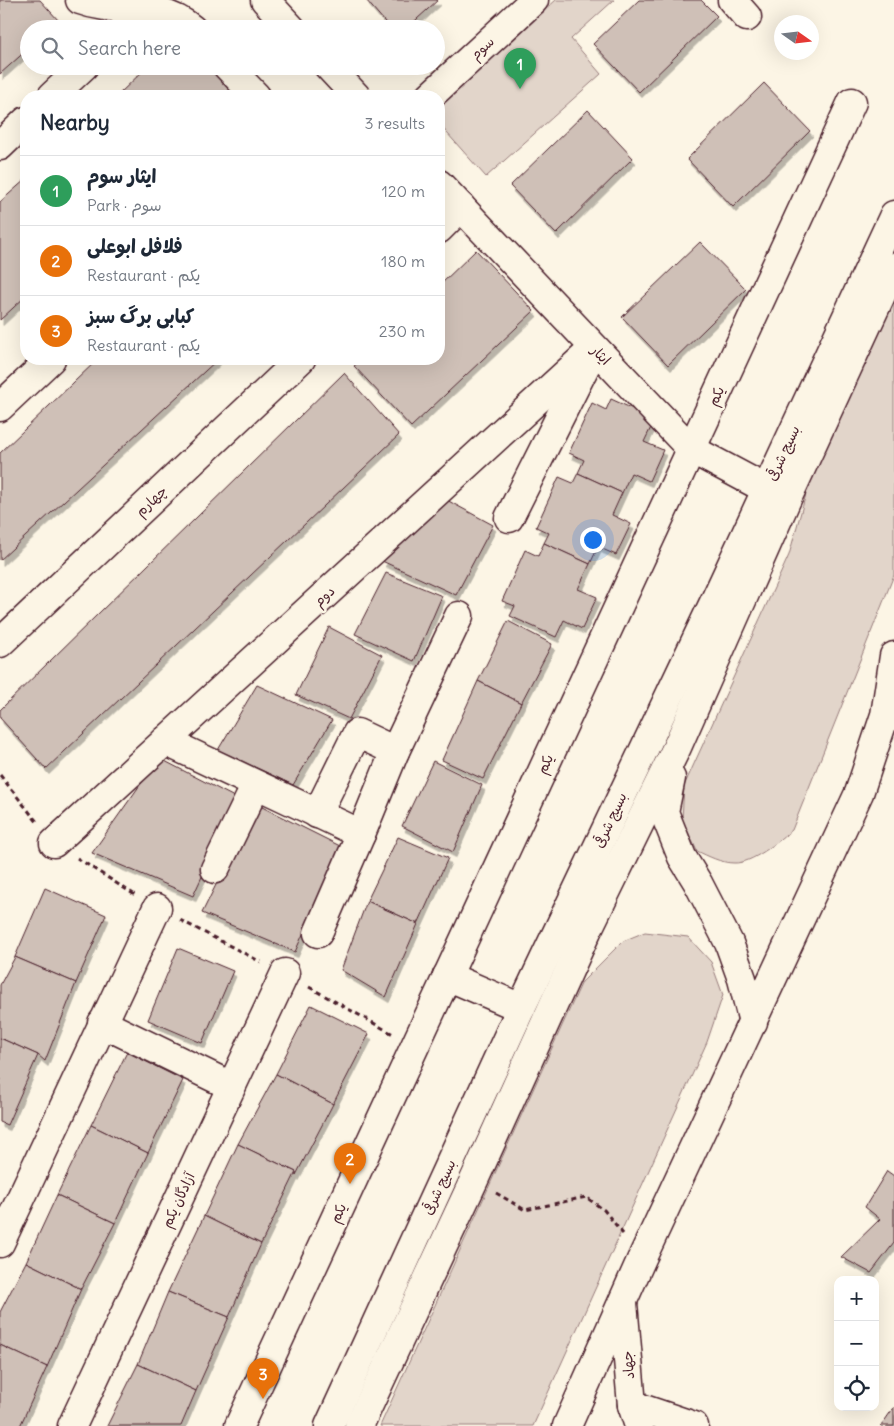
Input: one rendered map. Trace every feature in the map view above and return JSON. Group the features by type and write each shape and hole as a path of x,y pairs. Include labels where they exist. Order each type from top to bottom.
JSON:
{"street":[{"path":"80,0 91,4 147,7 171,13 184,20"},
{"path":"265,0 284,20"},
{"name":"سوم","path":"436,90 534,0"},
{"path":"133,20 147,7"},
{"path":"58,90 74,75"},
{"path":"236,75 250,90"},
{"path":"336,75 350,90"},
{"name":"یکم","path":"239,1426 852,102"},
{"path":"0,146 20,127"},
{"name":"ایثار","path":"448,197 691,450 776,495"},
{"name":"بسیج شرقی","path":"359,1426 474,1180 587,931 677,747 776,495 894,215"},
{"name":"بسیج شرقی","path":"329,1426 563,919 776,495 894,267"},
{"path":"509,518 594,348"},
{"name":"دوم","path":"54,843 594,348"},
{"path":"0,407 45,365"},
{"name":"چهارم","path":"0,643 295,365"},
{"path":"318,933 395,752 459,616"},
{"path":"567,1426 642,1258 859,793 885,715 894,656"},
{"path":"317,814 357,733 395,752"},
{"path":"164,741 361,834"},
{"path":"677,747 664,812 682,857 698,883 728,943 742,980 753,1022"},
{"path":"215,869 256,785"},
{"path":"0,1243 157,908"},
{"path":"563,919 587,931"},
{"name":"آزادگان یکم","path":"72,1426 285,974"},
{"path":"447,976 521,1008"},
{"path":"102,1023 231,1086"},
{"name":"جهاد","path":"623,1303 635,1416"},
{"path":"635,1416 694,1426"}],"path":[{"path":"0,775 54,843 157,908 285,974 415,1047"},
{"path":"474,1180 525,1210 586,1197 604,1210 642,1258"}],"shaded area":[{"path":"556,0 614,0 571,39 601,74 486,177 445,131 445,100"},
{"path":"894,291 894,575 792,830 765,851 749,860 734,863 719,861 697,851 682,819 684,786 789,555 813,469"},
{"path":"645,932 688,937 711,962 723,995 707,1042 533,1426 380,1426 582,982 623,941"}],"building":[{"path":"0,0 40,0 58,20 20,20 20,56 0,74"},
{"path":"366,0 438,0 416,20 383,20"},
{"path":"639,0 701,0 717,16 639,92 593,44"},
{"path":"139,75 218,75 232,90 123,90"},
{"path":"764,83 810,131 733,207 687,159"},
{"path":"588,110 633,158 556,234 510,186"},
{"path":"20,184 20,302 0,320 0,202"},
{"path":"700,242 746,289 668,365 622,317"},
{"path":"476,250 534,311 411,427 354,366 445,365 445,280"},
{"path":"92,365 211,365 0,560 0,453"},
{"path":"344,373 399,435 46,769 0,718 0,710"},
{"path":"611,399 655,419 644,442 663,450 649,481 631,473 622,493 578,473 584,460 569,453 592,403 606,410"},
{"path":"578,473 622,493 612,515 631,524 616,555 598,547 590,564 544,543 549,533 536,527 559,477 573,483"},
{"path":"443,498 493,525 456,595 382,561"},
{"path":"544,543 590,564 578,589 597,597 582,629 564,620 556,637 510,616 515,606 502,601 525,550 538,556"},
{"path":"386,573 442,596 414,661 355,634"},
{"path":"508,621 552,644 521,703 478,681"},
{"path":"329,627 382,655 349,719 296,695"},
{"path":"478,681 521,703 483,779 442,760"},
{"path":"257,685 332,720 293,785 218,750"},
{"path":"159,758 238,799 193,896 92,853"},
{"path":"433,761 482,785 453,852 402,826"},
{"path":"256,804 342,847 295,952 202,913"},
{"path":"398,837 448,858 418,924 367,901"},
{"path":"45,888 106,915 76,983 15,957"},
{"path":"367,901 418,924 386,997 341,970"},
{"path":"178,948 233,971 202,1043 148,1020"},
{"path":"15,957 76,983 45,1061 38,1055 0,1038 0,985"},
{"path":"311,1005 369,1034 333,1104 276,1074"},
{"path":"0,1038 38,1055 7,1125 0,1122"},
{"path":"127,1052 183,1080 148,1153 91,1125"},
{"path":"276,1074 333,1104 296,1175 296,1172 238,1144"},
{"path":"91,1125 148,1153 115,1223 57,1195"},
{"path":"238,1144 296,1172 261,1244 204,1216"},
{"path":"887,1171 894,1176 894,1243 871,1273 841,1257 880,1219 865,1207"},
{"path":"57,1195 115,1223 81,1289 26,1262"},
{"path":"204,1216 261,1244 229,1317 168,1292"},
{"path":"26,1262 81,1289 47,1367 0,1345 0,1312"},
{"path":"168,1292 229,1317 196,1391 138,1364"},
{"path":"0,1345 47,1367 20,1426 0,1426"},
{"path":"138,1364 196,1391 181,1426 107,1426"},
{"path":"894,1407 894,1426 881,1426"}],"place":[{"name":"ایثار سوم","path":"520,89"},
{"name":"فلافل ابوعلی","path":"350,1184"},
{"name":"کبابی برگ سبز","path":"263,1399"}]}
